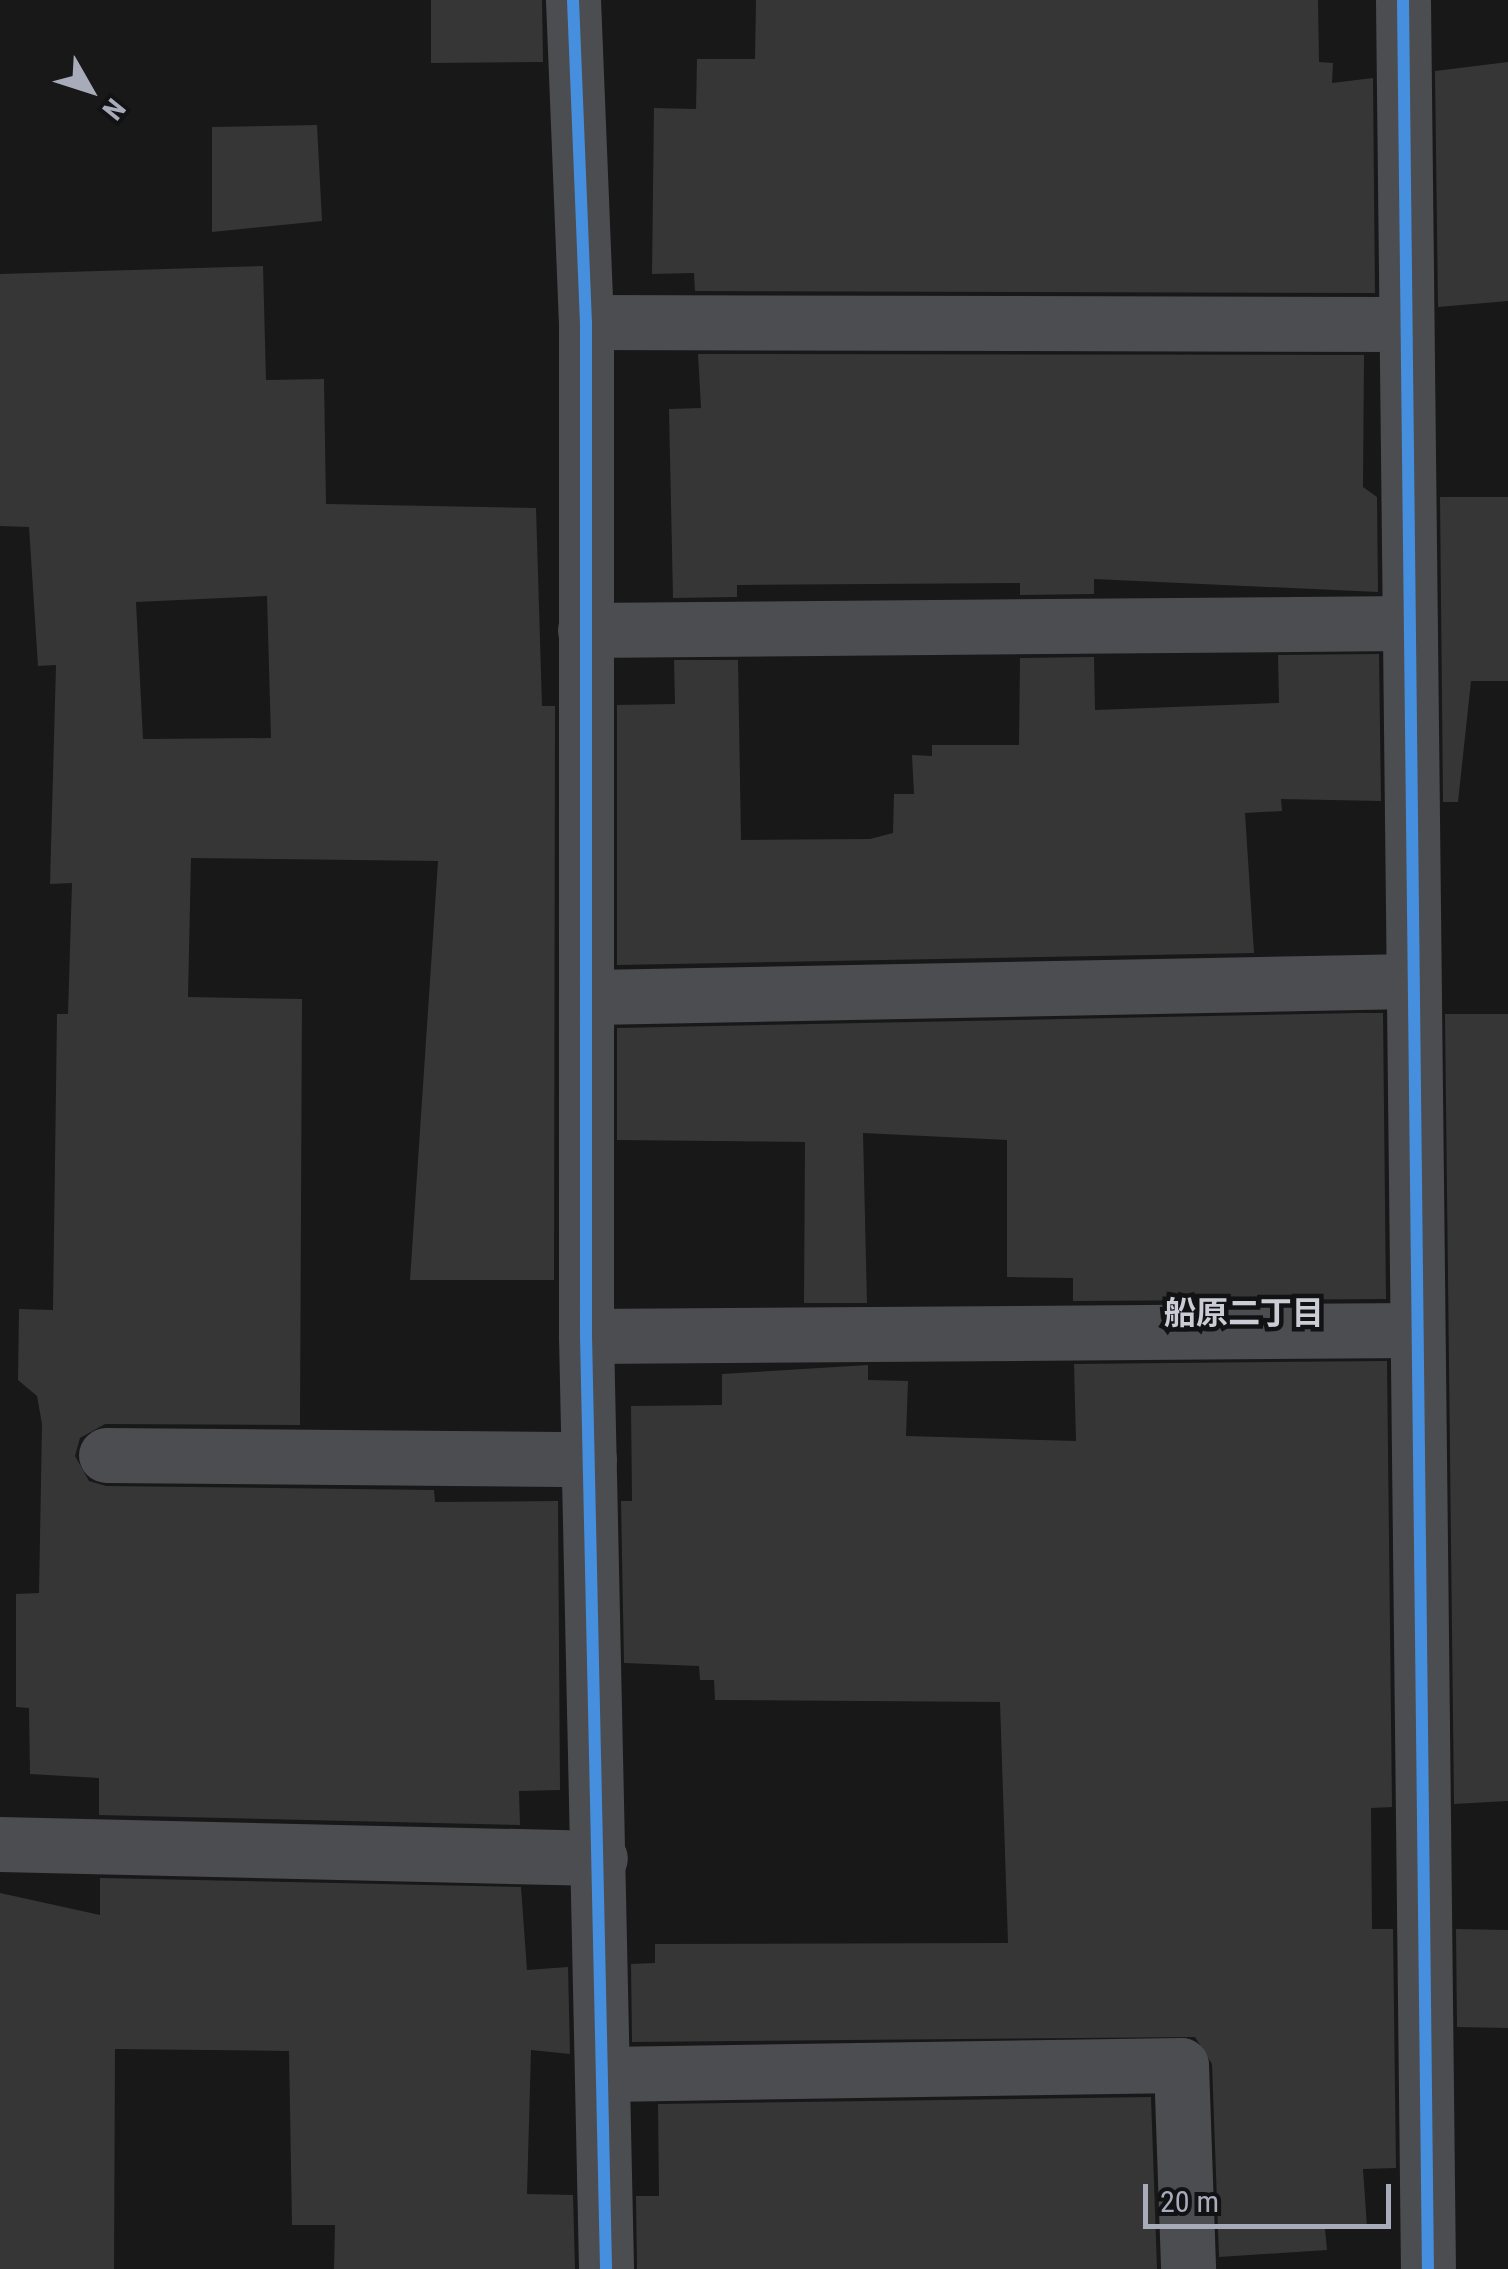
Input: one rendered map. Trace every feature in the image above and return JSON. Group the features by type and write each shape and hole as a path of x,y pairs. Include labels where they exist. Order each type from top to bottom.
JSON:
{"street":[{"path":"573,0 586,322 585,630 593,997 586,1336 606,2074 606,2269"},
{"path":"1402,0 1402,324 1428,2269"},
{"path":"586,322 1402,324"},
{"path":"585,630 1406,623"},
{"path":"593,997 1411,981"},
{"path":"586,1336 1415,1330"},
{"path":"106,1454 589,1458"},
{"path":"0,1844 600,1858"},
{"path":"606,2074 1181,2064 1188,2269"}],"building":[{"path":"431,0 542,0 543,62 431,63"},
{"path":"756,0 1318,0 1319,62 1333,63 1332,83 1373,78 1375,293 695,291 694,273 652,274 654,108 696,109 697,59 755,59"},
{"path":"1508,62 1508,301 1438,307 1435,71"},
{"path":"317,125 322,221 212,232 212,127"},
{"path":"263,266 266,380 324,379 326,504 536,508 542,706 555,706 554,1280 410,1280 438,861 191,858 188,997 302,999 300,1425 105,1424 80,1438 75,1456 89,1481 106,1486 434,1490 435,1502 558,1501 560,1790 519,1791 520,1825 99,1815 99,1778 30,1774 29,1708 16,1707 16,1594 39,1593 42,1424 37,1396 18,1380 19,1309 53,1310 57,1014 68,1014 72,883 50,884 56,665 38,666 29,527 0,526 0,274","holes":["267,596 271,738 143,739 136,602"]},
{"path":"698,354 1364,355 1363,487 1377,497 1378,592 1094,579 1094,594 1020,595 1020,583 737,585 737,597 673,598 669,409 701,408"},
{"path":"1440,497 1508,497 1508,681 1471,681 1458,802 1443,802"},
{"path":"1379,654 1381,801 1281,799 1282,811 1245,813 1254,953 617,965 617,705 675,704 674,660 738,660 741,840 870,839 893,833 894,794 914,794 912,755 932,756 932,745 1019,745 1020,658 1094,657 1095,710 1279,703 1278,655"},
{"path":"1383,1013 1386,1299 1073,1301 1073,1278 1007,1277 1007,1140 863,1133 867,1303 804,1303 805,1142 617,1140 617,1028"},
{"path":"1445,1014 1508,1014 1508,1801 1454,1804"},
{"path":"1387,1361 1392,1807 1371,1808 1372,1929 1393,1929 1396,2168 1363,2169 1367,2227 1325,2229 1327,2250 1219,2257 1212,2064 1195,2037 632,2042 631,1964 655,1963 655,1944 1008,1943 1000,1702 715,1700 714,1680 700,1680 699,1666 624,1663 621,1501 632,1501 631,1406 722,1405 722,1374 868,1365 868,1380 908,1381 906,1436 1076,1441 1074,1364"},
{"path":"100,1878 521,1887 527,1970 568,1967 570,2054 531,2050 527,2194 573,2195 575,2269 334,2269 335,2225 292,2225 289,2051 115,2049 114,2269 0,2269 0,1893 100,1915"},
{"path":"1456,1929 1508,1930 1508,2028 1457,2027"},
{"path":"1151,2097 1157,2269 637,2269 636,2196 659,2196 658,2104"}],"cycle path":[{"path":"573,0 586,322 586,1336 606,2269"},
{"path":"1403,0 1428,2269"}],"district":[{"name":"船原二丁目","path":"1244,1313"}]}
